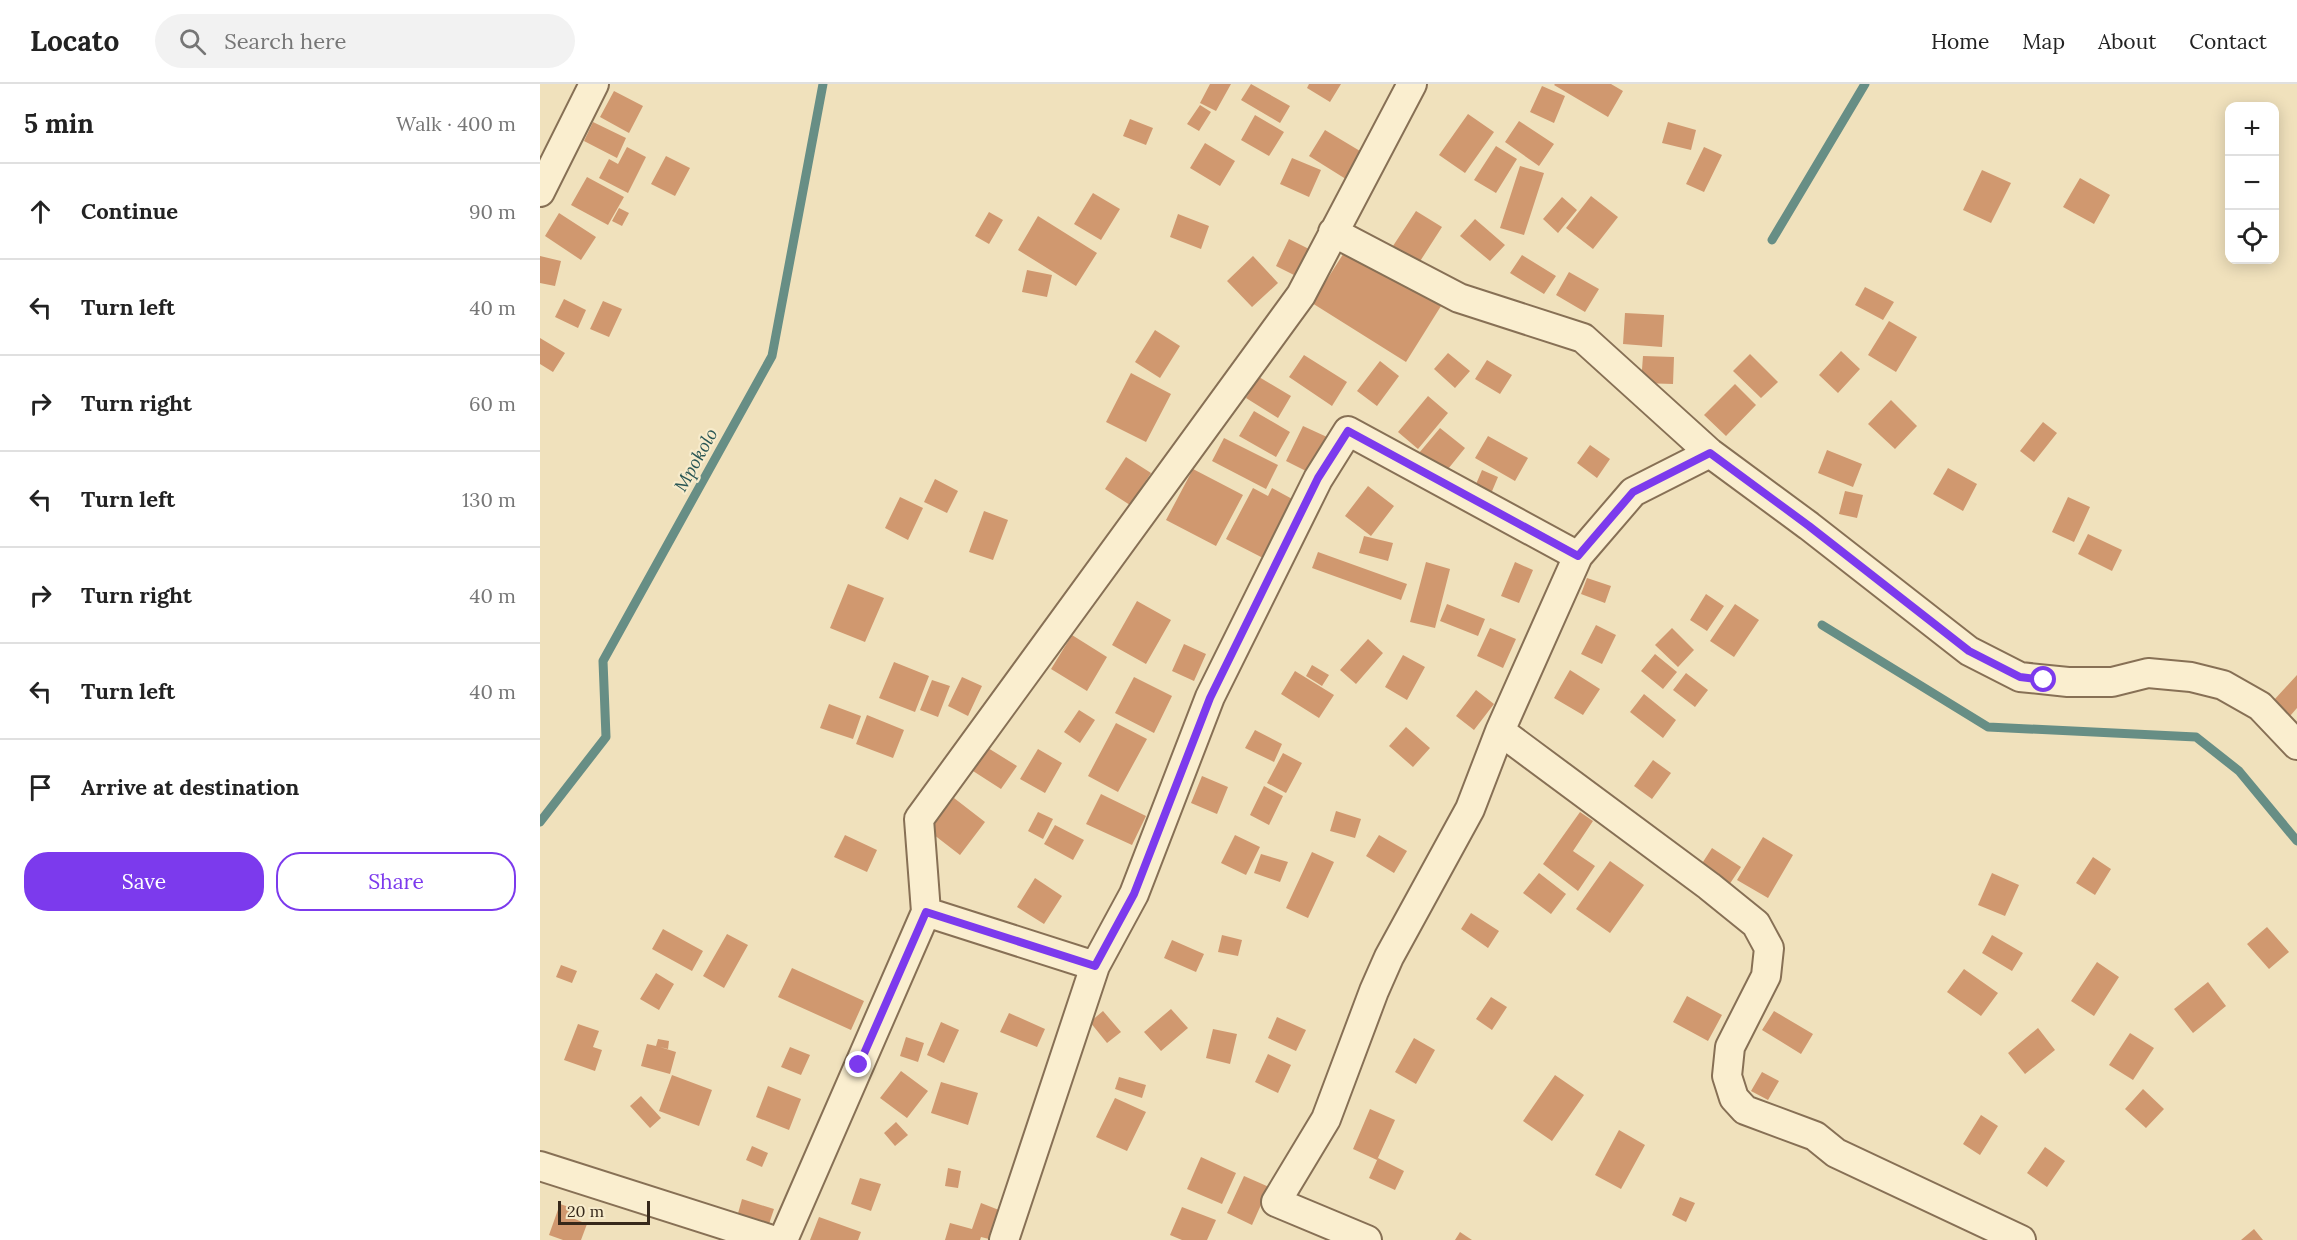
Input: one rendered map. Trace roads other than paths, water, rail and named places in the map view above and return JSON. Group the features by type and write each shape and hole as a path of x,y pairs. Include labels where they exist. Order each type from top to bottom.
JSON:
{"street":[{"path":"540,192 594,84"},
{"path":"783,1240 926,912 919,819 1301,295 1412,84"},
{"path":"1333,232 1459,298 1582,338 1710,453 1809,526 1969,651 2020,677 2068,682 2112,682 2148,673 2191,676 2223,685 2260,706 2297,745"},
{"path":"1005,1240 1095,966 1134,894 1210,698 1318,478 1348,431 1578,556"},
{"path":"1367,1240 1276,1202 1326,1119 1389,957 1470,809 1500,731 1578,556 1633,492 1710,453"},
{"path":"1500,731 1709,886 1756,924 1769,948 1766,976 1730,1047 1727,1076 1734,1098 1745,1110 1815,1136 1836,1153 2021,1240"},
{"path":"926,912 1095,966"},
{"path":"540,1166 772,1240"}],"waterway":[{"name":"Mpokolo","path":"540,822 606,737 603,661 772,356 823,84"},
{"path":"1772,240 1865,84"},
{"path":"1822,625 1988,727 2196,737 2239,771 2297,841"}]}
